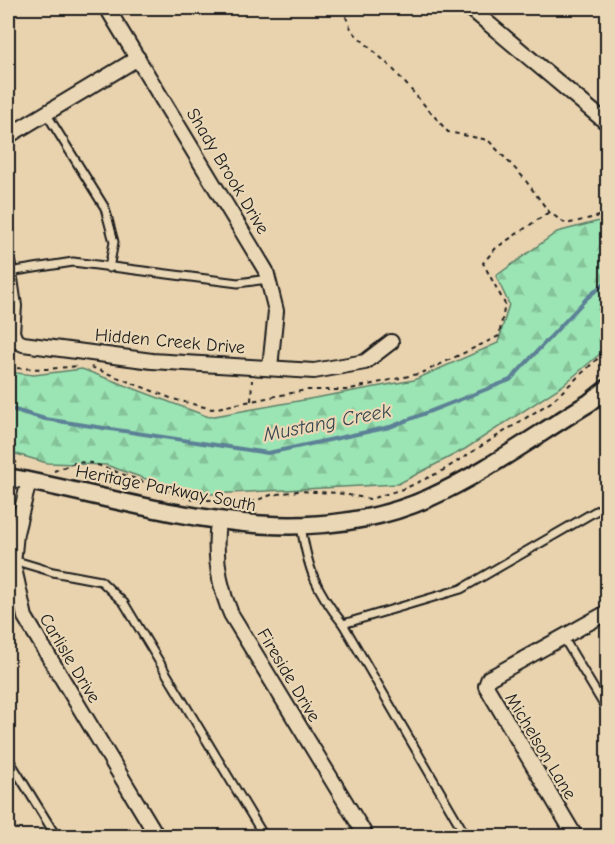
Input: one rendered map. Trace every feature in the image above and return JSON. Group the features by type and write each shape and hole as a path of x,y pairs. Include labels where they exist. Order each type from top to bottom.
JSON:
{"street":[{"name":"Shady Brook Drive","path":"107,8 247,235 268,279 276,311 270,368"},
{"path":"470,8 608,124"},
{"path":"8,136 138,58"},
{"name":"Hidden Creek Drive","path":"8,268 14,306 12,332 19,342 152,361 314,371 365,362 391,342"},
{"name":"Heritage Parkway South","path":"8,477 27,474 218,521 301,526 358,521 432,497 589,403 608,388"},
{"name":"Carlisle Drive","path":"27,474 10,560 25,617 157,837"},
{"name":"Fireside Drive","path":"218,521 215,545 220,583 231,614 366,837"},
{"path":"563,637 608,612"},
{"name":"Michelson Lane","path":"563,637 487,681 488,692 575,837"}],"lane":[{"path":"46,113 105,208 114,242 109,268"},
{"path":"8,268 73,262 238,283 268,279"},
{"path":"343,624 461,589 608,504"},
{"path":"301,526 307,566 324,601 343,624 466,837"},
{"path":"10,560 53,572 101,581 124,603 264,837"},
{"path":"563,637 608,712"},
{"path":"8,758 56,837"}],"path":[{"path":"342,8 352,31 392,68 448,132 489,140 523,177 547,213 566,224 608,214"},
{"path":"514,236 547,213"},
{"path":"50,473 77,462 92,463 195,501 212,500 241,506 271,495 298,491 338,493 370,499 406,488 452,465 551,402 608,349"},
{"path":"251,401 253,366"},
{"path":"8,456 27,474"}],"green space":[{"path":"607,219 607,348 562,386 465,449 398,484 192,495 106,465 47,463 13,453 8,448 8,372 34,375 82,369 209,417 414,380 498,343 509,304 496,276 557,232"}],"waterway":[{"name":"Mustang Creek","path":"8,408 45,419 268,453 390,427 510,380 587,298 608,280"}]}
